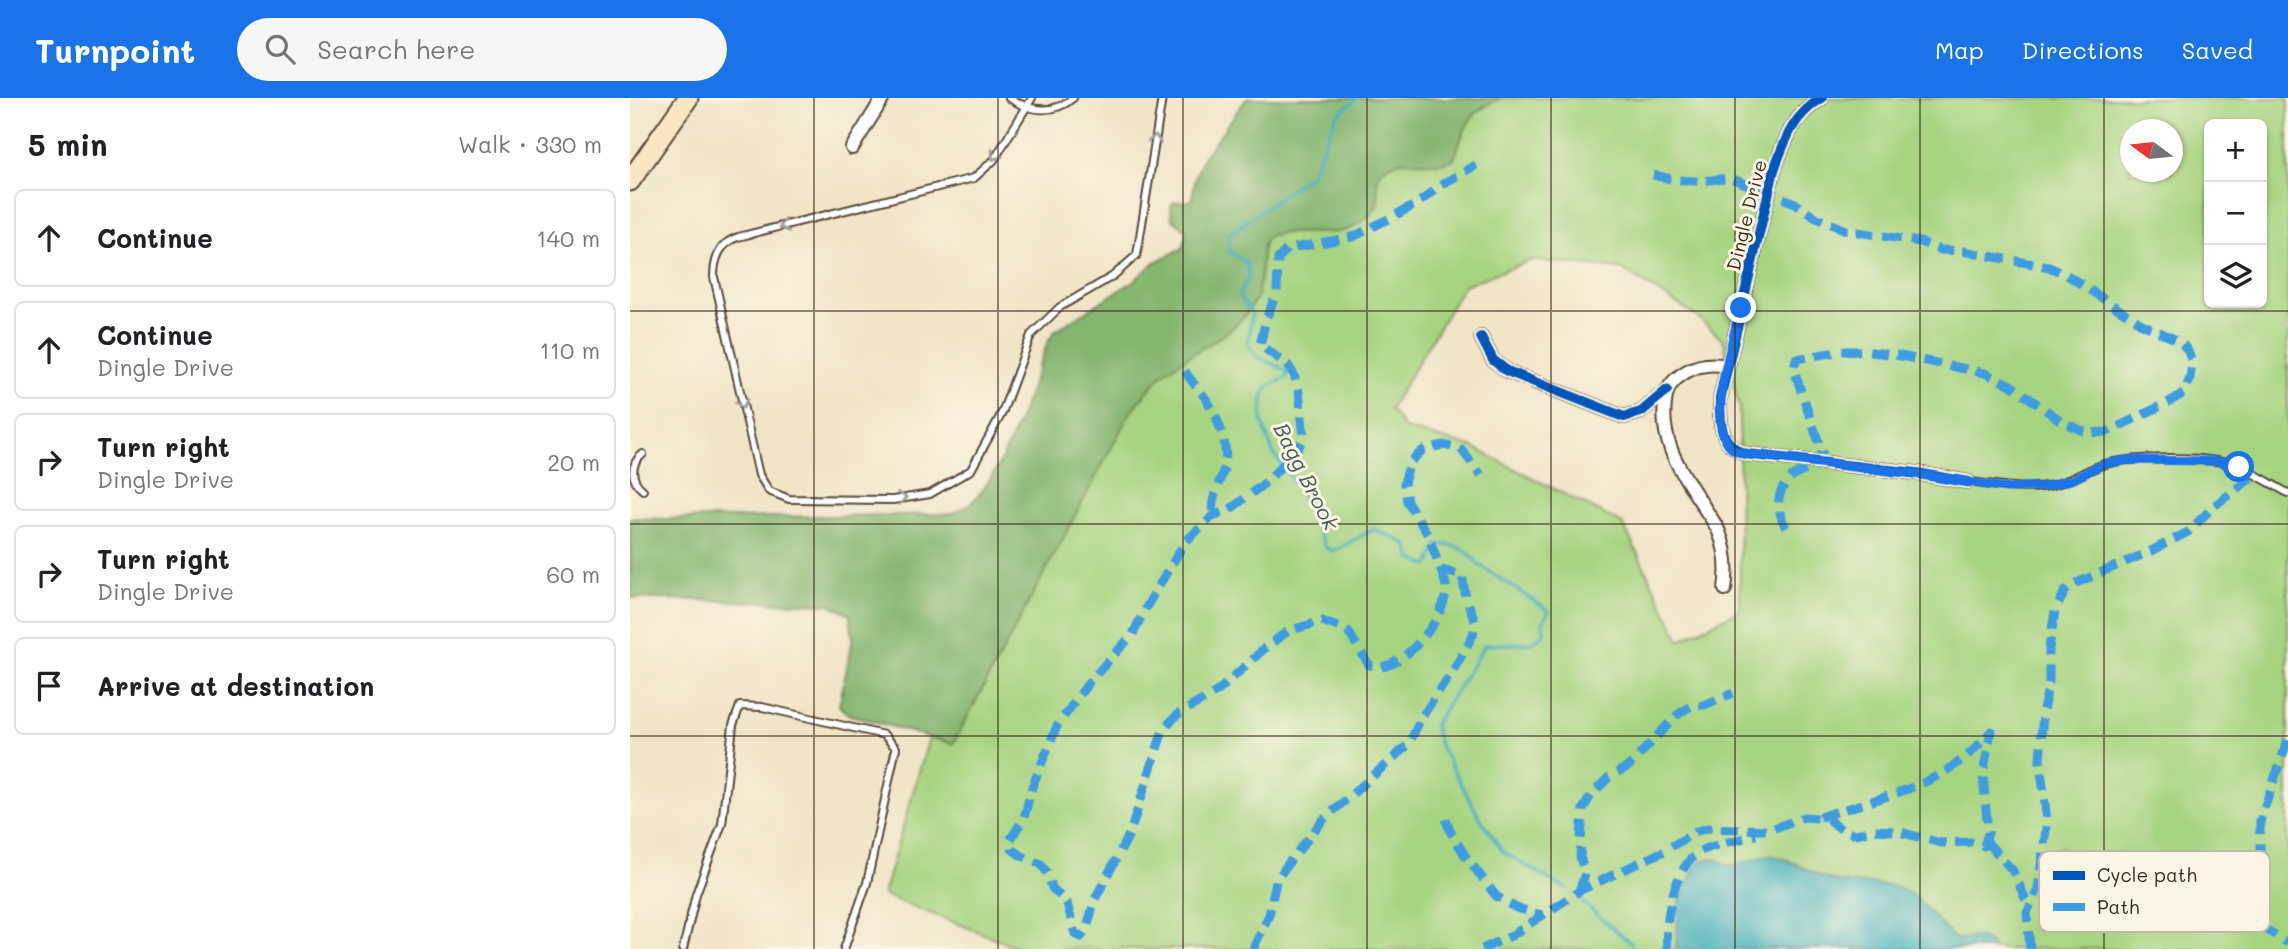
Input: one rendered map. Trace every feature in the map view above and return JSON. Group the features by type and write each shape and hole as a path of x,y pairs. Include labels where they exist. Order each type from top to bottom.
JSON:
{"main road":[{"path":"632,178 688,98"}],"street":[{"path":"852,148 883,98"},
{"name":"Dingle Drive","path":"1822,98 1806,107 1786,137 1774,170 1720,398 1723,434 1732,449 1746,454 1968,482"},
{"path":"1481,337 1493,360 1507,371 1624,417 1641,412 1684,373 1706,365 1727,366"},
{"path":"1667,390 1662,415 1665,438 1687,481 1718,530 1727,557 1725,589"}],"lane":[{"path":"1009,98 1026,108 1048,110 1063,106 1073,98"},
{"path":"1032,98 993,160 974,178 738,237 722,248 715,263 714,277 759,475 769,491 789,499 893,500 930,494 971,470 1002,413 1031,335 1060,307 1113,275 1137,255 1162,98"},
{"path":"643,454 635,461 633,471 635,482 643,490"},
{"path":"1968,482 2008,488 2047,486 2074,479 2103,464 2170,459 2230,464 2288,493"},
{"path":"683,949 695,894 722,824 733,725 740,706 762,707 884,735 895,748 867,883 844,949"}],"green space":[{"path":"1247,98 1501,98 1481,109 1469,121 1454,159 1438,163 1395,162 1382,170 1377,183 1378,201 1375,209 1357,225 1329,233 1281,233 1266,239 1258,293 1247,313 1225,334 1161,376 1130,413 953,744 848,714 839,706 853,638 850,615 830,604 630,598 630,518 951,514 972,502 986,485 1007,447 1047,344 1055,331 1134,281 1155,262 1183,248 1187,231 1172,219 1171,206 1174,202 1192,201 1195,178 1203,158"},
{"path":"1456,98 2288,98 2288,949 1023,949 883,895 934,721 1141,318","holes":["1532,260 1621,269 1695,315 1723,340 1739,407 1740,610 1680,640 1623,524 1472,447 1405,429 1390,409 1464,285"]}],"water":[{"path":"1769,855 1786,859 1834,881 1900,889 1915,897 1956,939 1982,939 1994,949 1676,949 1679,904 1694,869 1701,861 1712,858 1731,866"}],"waterway":[{"name":"Bagg Brook","path":"1357,98 1337,115 1311,174 1228,235 1230,252 1247,263 1249,276 1239,296 1252,313 1248,345 1256,356 1286,370 1288,374 1285,379 1268,386 1263,398 1262,421 1273,453 1297,486 1326,548 1334,551 1374,529 1407,544 1412,559 1429,566 1438,544 1456,547 1549,611 1543,622 1544,634 1530,643 1485,645 1434,725 1439,744 1477,813 1503,852 1566,889"},
{"name":"Bagg Brook","path":"1582,902 1632,944"}],"marked path":[{"path":"1441,570 1446,586 1441,610 1414,648 1391,664 1380,667 1369,665 1348,631 1322,621 1288,631 1266,647 1218,691 1177,715 1163,730 1130,833 1095,899 1086,931 1081,937 1075,934 1067,903 1052,888 1048,874 1041,864 1012,849 1010,840 1024,818 1032,787 1057,726 1089,682 1133,634 1185,542 1213,516 1232,508 1266,482 1297,450 1304,437 1299,391 1294,375 1288,365 1260,345 1266,319 1277,292 1278,259 1287,249 1353,237 1417,204 1444,183 1476,165"},
{"path":"1653,175 1675,180 1700,181 1730,178 1795,203 1817,218 1846,230 1920,242 1941,250 1963,251 2049,267 2067,275 2140,323 2181,342 2188,351 2192,363 2184,393 2107,432 2088,433 2064,423 2011,385 1985,373 1863,351 1842,351 1796,359 1794,370 1822,452 1815,467 1795,476 1782,489 1779,507 1786,528"},
{"path":"1185,371 1212,409 1226,452 1224,469 1214,497 1213,516"},
{"path":"1253,949 1269,915 1276,881 1287,865 1323,820 1409,744 1421,718 1473,635 1475,621 1466,598 1462,575 1441,570 1428,535 1407,501 1404,483 1410,462 1423,450 1443,445 1461,449 1481,475"},
{"path":"2043,851 2047,822 2040,761 2043,710 2049,683 2049,648 2055,611 2065,591 2074,584 2188,532 2214,506 2255,475"},
{"path":"1579,891 1585,874 1580,857 1583,809 1592,794 1609,777 1629,766 1677,715 1691,706 1704,705 1733,693"},
{"path":"1482,949 1511,936 1581,890 1664,851 1697,831 1708,828 1769,830 1804,817 1828,819 1842,830 1856,834 1874,830 1896,831 1941,843 1971,842 1984,846 1988,833 1983,774 1991,731 1973,750 1934,778 1818,818"},
{"path":"2260,851 2260,821 2288,740"},
{"path":"1446,819 1466,857 1496,896 1516,908 1542,915"},
{"path":"1667,949 1669,909 1678,879 1685,867 1703,850 1756,835"},
{"path":"1986,841 2013,871 2029,907"},
{"path":"2030,949 2027,913 2039,882"},
{"path":"2270,932 2288,943"}],"cycle path":[{"path":"1822,98 1797,120 1774,170 1720,399 1723,432 1731,445 1746,454 1916,473 1968,482"},
{"path":"1481,337 1493,360 1507,371 1624,417 1641,412 1667,390"}],"route":[{"path":"1741,308 1720,398 1720,419 1723,434 1732,449 1746,454 1863,467 2008,488 2047,486 2074,479 2103,464 2127,460 2216,461 2239,467"}]}
